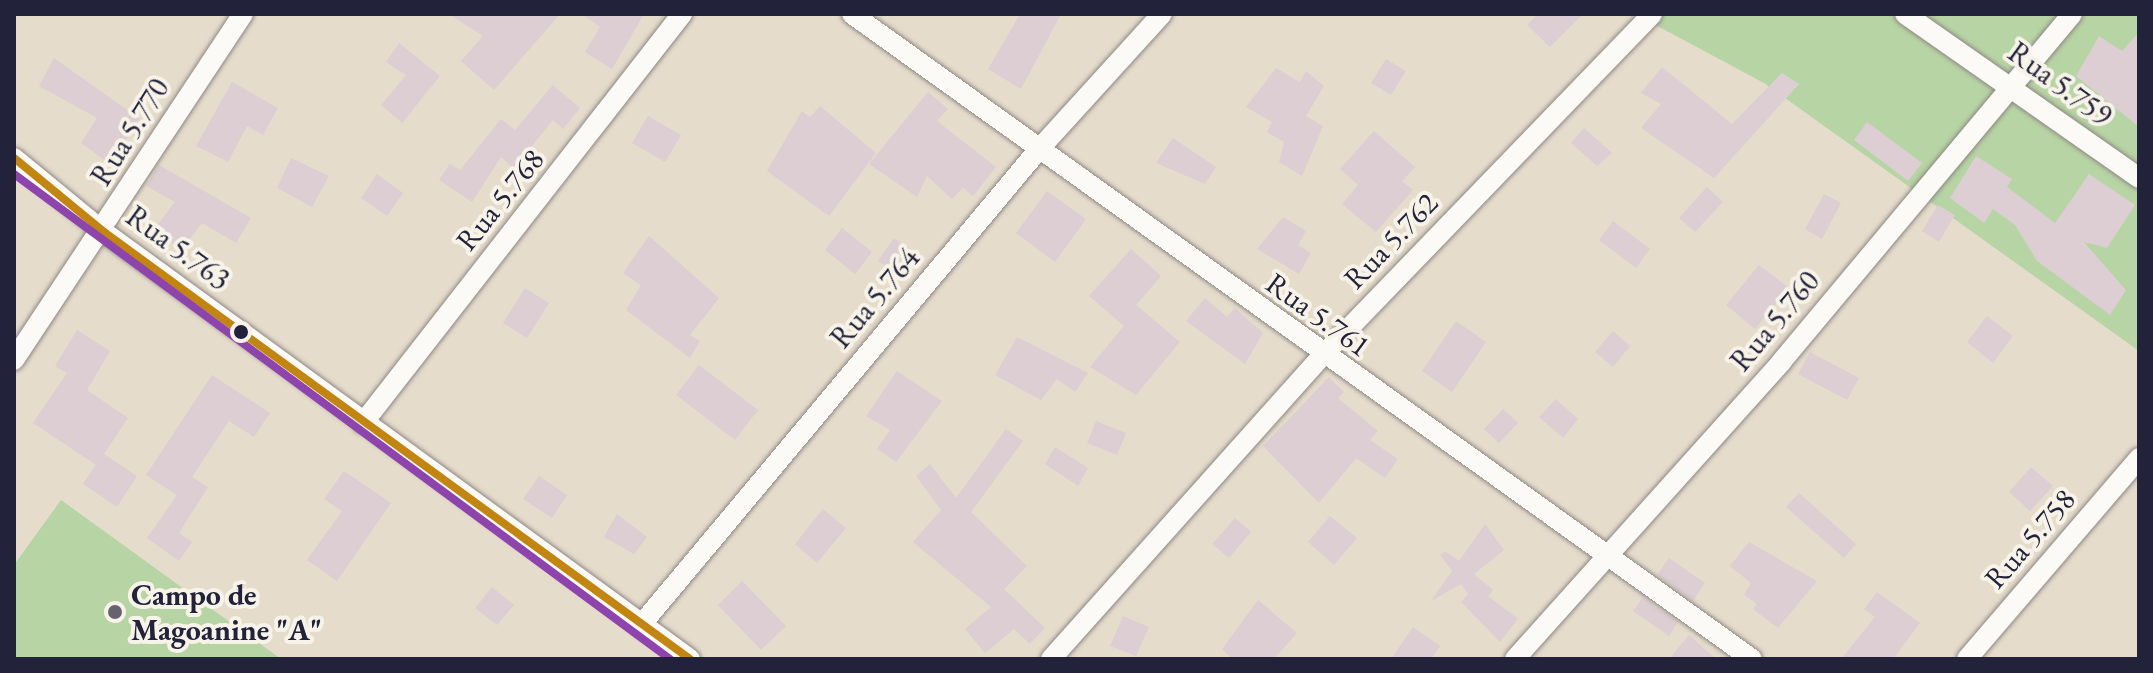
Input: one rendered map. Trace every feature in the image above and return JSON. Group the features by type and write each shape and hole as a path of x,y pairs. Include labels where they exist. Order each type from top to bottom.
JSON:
{"street":[{"name":"Rua 5.770","path":"14,360 104,232 243,14"},
{"name":"Rua 5.768","path":"363,423 682,14"},
{"name":"Rua 5.761","path":"852,14 1322,356 1608,554 1752,659"},
{"name":"Rua 5.764","path":"641,625 1040,148 1162,14"},
{"name":"Rua 5.762","path":"1051,659 1322,356 1652,14"},
{"name":"Rua 5.759","path":"1905,14 2012,84 2139,178"},
{"name":"Rua 5.760","path":"1515,659 1782,361 2072,14"},
{"name":"Rua 5.763","path":"14,158 104,232 690,659"},
{"name":"Rua 5.758","path":"1967,659 2139,458"}],"green space":[{"path":"1635,14 2139,14 2139,351 1764,83"},
{"name":"Campo de Magoanine \"A\"","path":"61,500 281,659 14,659 14,565"}],"building":[{"path":"449,14 560,14 494,90 461,61 483,36"},
{"path":"582,14 644,14 612,69 585,52 600,27"},
{"path":"1020,14 1061,14 1021,89 988,69"},
{"path":"1538,14 1583,14 1550,47 1527,25"},
{"path":"2139,32 2139,127 2076,76 2099,36 2122,51"},
{"path":"399,43 440,76 402,123 381,105 406,75 386,62"},
{"path":"54,58 140,119 110,164 81,143 97,118 39,86"},
{"path":"1386,59 1406,71 1391,95 1371,83"},
{"path":"1662,67 1732,124 1782,73 1799,84 1714,178 1641,128 1661,104 1641,93"},
{"path":"1276,68 1300,82 1306,71 1324,86 1306,116 1323,126 1302,176 1279,162 1284,142 1267,132 1272,122 1246,107"},
{"path":"232,82 278,108 263,135 247,126 228,162 196,146"},
{"path":"553,85 580,108 563,129 553,120 514,168 501,157 472,202 439,180 450,164 460,170 501,119 515,130"},
{"path":"928,92 948,109 937,121 996,167 973,196 963,188 952,199 927,176 917,197 869,164"},
{"path":"820,106 876,153 829,216 767,171 802,111 810,117"},
{"path":"648,116 681,135 665,162 632,143"},
{"path":"1867,122 1922,163 1908,181 1854,140"},
{"path":"1584,128 1612,153 1597,166 1571,143"},
{"path":"1374,131 1415,167 1402,181 1413,190 1376,232 1342,204 1358,185 1340,169"},
{"path":"1173,138 1216,167 1205,184 1156,163"},
{"path":"1976,156 2012,179 2007,187 2055,223 2089,174 2135,205 2107,248 2084,242 2126,290 2110,315 2037,261 2015,225 1993,209 1984,223 1950,198"},
{"path":"291,158 329,176 312,207 277,188"},
{"path":"159,165 251,218 236,243 202,223 181,250 154,229 175,202 146,186"},
{"path":"377,174 403,193 387,216 361,198"},
{"path":"1707,187 1723,202 1695,232 1679,218"},
{"path":"1047,191 1086,219 1055,262 1016,233"},
{"path":"1824,194 1841,203 1822,239 1805,229"},
{"path":"1938,205 1955,215 1939,242 1922,231"},
{"path":"1283,217 1306,231 1298,245 1311,253 1299,274 1257,249"},
{"path":"1613,221 1650,249 1636,268 1599,240"},
{"path":"842,228 872,252 855,274 825,250"},
{"path":"649,236 719,298 690,335 700,341 690,358 626,310 641,285 623,273"},
{"path":"894,238 916,253 901,276 878,261"},
{"path":"1131,249 1161,276 1136,305 1180,342 1136,395 1090,367 1124,326 1089,296"},
{"path":"1759,265 1789,288 1755,329 1726,305"},
{"path":"525,288 549,303 527,338 503,323"},
{"path":"1205,298 1227,317 1235,308 1263,333 1245,364 1186,321"},
{"path":"1987,316 2013,336 1993,363 1967,342"},
{"path":"1456,321 1486,342 1452,392 1422,371"},
{"path":"77,330 110,351 87,390 128,418 104,454 137,476 117,507 83,484 96,465 33,423 67,373 55,366"},
{"path":"1613,331 1630,346 1613,367 1595,352"},
{"path":"1017,337 1088,373 1075,392 1057,379 1041,400 995,375"},
{"path":"1810,352 1859,378 1847,400 1798,374"},
{"path":"699,365 758,410 735,440 676,395"},
{"path":"897,371 942,401 896,462 877,449 890,430 866,416"},
{"path":"212,375 270,413 254,437 229,421 192,477 208,487 179,533 192,542 179,561 147,538 177,495 146,475"},
{"path":"1329,377 1344,392 1338,398 1378,431 1370,440 1398,459 1385,478 1356,458 1319,503 1263,446"},
{"path":"1556,399 1578,419 1563,438 1539,417"},
{"path":"1503,409 1518,423 1499,443 1484,429"},
{"path":"1096,421 1126,433 1117,455 1087,443"},
{"path":"1006,429 1023,441 971,512 1027,566 1004,589 1045,628 1030,644 1014,629 985,653 965,629 991,607 913,542 941,510 916,476 930,464 956,498"},
{"path":"1055,447 1088,468 1078,486 1045,464"},
{"path":"2031,467 2053,486 2030,511 2009,492"},
{"path":"344,471 391,503 337,581 307,560 342,511 324,499"},
{"path":"539,476 567,495 552,518 523,499"},
{"path":"1799,493 1856,544 1844,558 1786,507"},
{"path":"823,509 846,528 817,563 795,544"},
{"path":"617,514 647,537 634,554 604,537"},
{"path":"1330,516 1357,538 1334,565 1308,542"},
{"path":"1235,518 1251,532 1229,558 1212,544"},
{"path":"1485,524 1504,550 1474,574 1493,590 1488,596 1518,619 1500,642 1461,602 1468,594 1461,584 1431,601 1452,571 1440,555 1445,551 1459,561"},
{"path":"1749,542 1817,581 1778,628 1753,609 1757,604 1744,595 1751,583 1730,566"},
{"path":"1669,558 1705,583 1693,601 1657,575"},
{"path":"742,581 786,626 761,650 718,605"},
{"path":"492,587 514,605 497,625 475,608"},
{"path":"1877,592 1920,623 1893,659 1841,659 1875,617 1864,609"},
{"path":"1643,597 1678,622 1669,636 1633,611"},
{"path":"1258,600 1297,633 1274,659 1232,659 1222,649"},
{"path":"1123,616 1149,627 1136,656 1110,646"},
{"path":"1413,627 1440,646 1431,659 1391,659"},
{"path":"1689,635 1716,659 1669,659"}],"transit line":[{"path":"14,158 104,232 690,659"},
{"path":"14,174 670,659"}],"place":[{"name":"Campo de Magoanine \"A\"","path":"115,612"}]}
